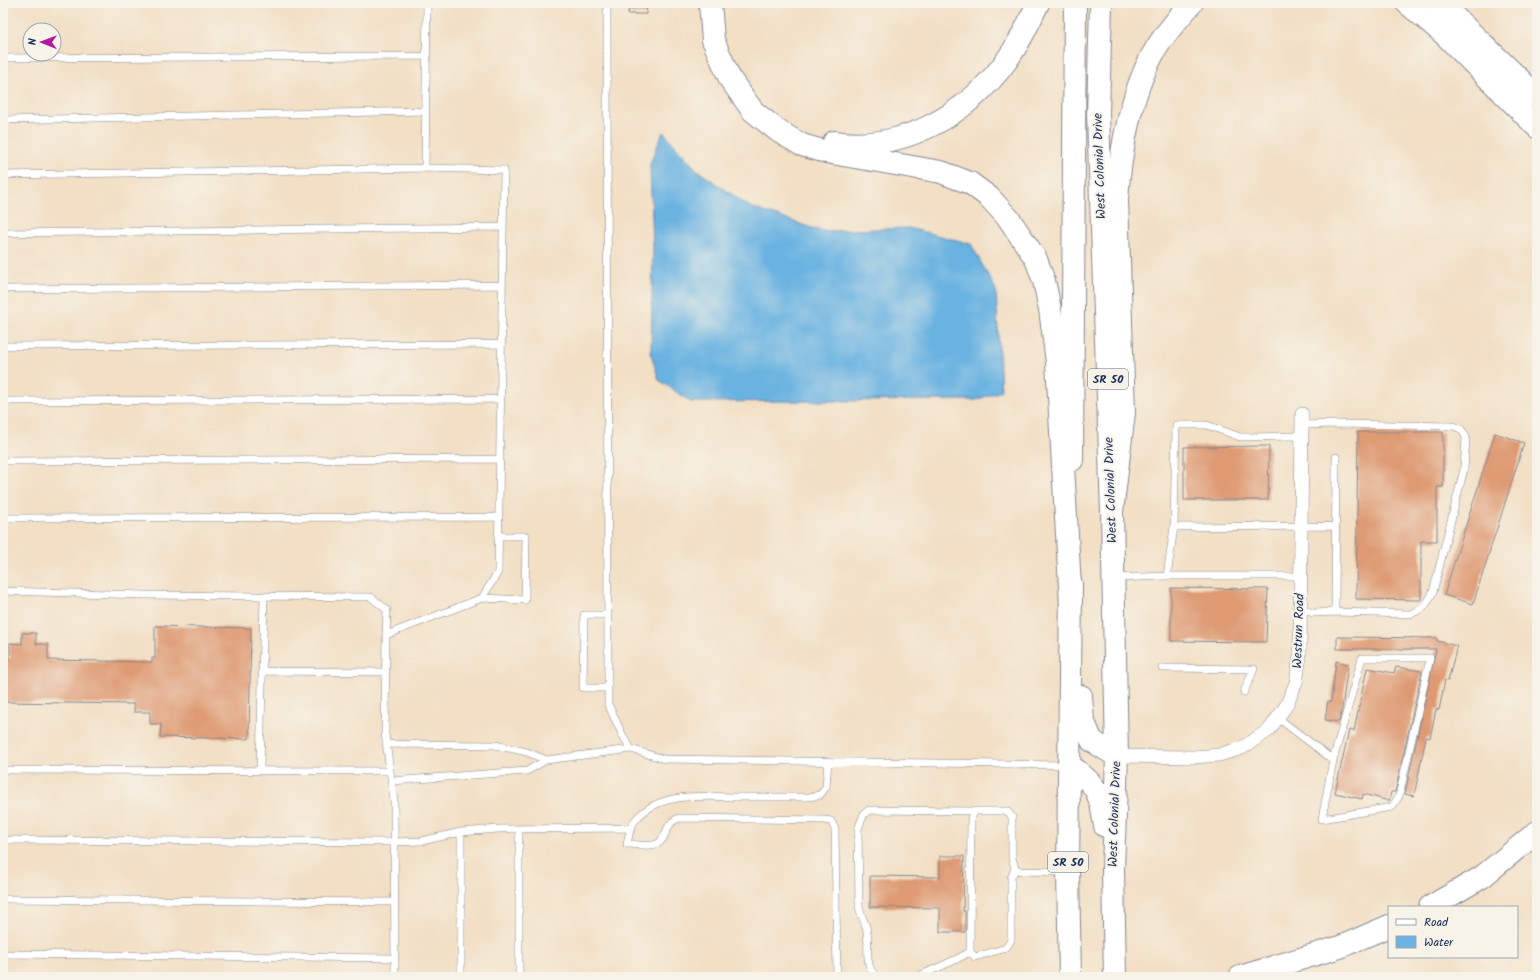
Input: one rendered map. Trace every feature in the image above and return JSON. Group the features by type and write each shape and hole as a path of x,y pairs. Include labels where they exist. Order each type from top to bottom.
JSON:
{"highway":[{"path":"710,3 713,40 730,79 753,111 778,131 802,144 826,152 941,172 970,183 989,197 1009,219 1036,259 1044,281 1050,309 1057,362 1071,604 1077,639 1083,720 1092,741 1116,756"},
{"path":"721,3 722,23 732,59 743,79 762,102 788,124 807,134 848,144 871,144 900,138 932,126 967,102 987,83 1007,60 1023,35 1038,3"},
{"name":"West Colonial Drive","path":"1070,977 1068,872 1075,3"},
{"name":"West Colonial Drive","path":"1101,3 1098,114 1112,512 1116,756 1113,870 1114,977"},
{"path":"1112,512 1124,413 1117,200 1118,173 1133,103 1146,68 1160,42 1192,3"},
{"path":"1407,3 1444,34 1537,127"},
{"path":"1440,3 1537,96"},
{"path":"1069,765 1082,774 1096,789 1101,800 1113,870"},
{"path":"1432,906 1482,877 1537,832"},
{"path":"1240,977 1340,947 1388,926"}],"street":[{"name":"Westrun Road","path":"1116,756 1194,757 1220,755 1242,748 1269,730 1286,706 1296,683 1300,656 1302,425"}],"lane":[{"path":"425,168 427,3"},
{"path":"608,3 608,704 631,749"},
{"path":"3,58 427,56"},
{"path":"3,120 426,112"},
{"path":"3,174 425,168 504,170 498,572 482,598"},
{"path":"3,233 503,227"},
{"path":"3,289 502,285"},
{"path":"3,346 501,344"},
{"path":"3,401 500,399"},
{"path":"1167,576 1174,527 1176,425 1207,425 1240,437 1302,425 1337,424 1454,426 1461,429 1466,437 1464,469 1433,592 1426,606 1410,614 1335,612 1313,613 1300,608"},
{"path":"1335,612 1336,457"},
{"path":"3,461 500,459"},
{"path":"3,518 499,517"},
{"path":"1174,527 1335,526"},
{"path":"386,635 482,598 525,600 526,536 498,536"},
{"path":"1113,579 1167,576 1300,576"},
{"path":"3,591 371,597 387,610 385,734 394,800 395,977"},
{"path":"260,770 264,596"},
{"path":"608,615 584,615 583,688 608,688"},
{"path":"1362,658 1430,658 1399,796 1392,807 1322,820 1333,760 1362,658"},
{"path":"1162,668 1254,669 1244,692"},
{"path":"262,671 386,672"},
{"path":"1278,718 1333,760"},
{"path":"386,744 496,745 527,752 546,760"},
{"path":"391,781 527,771 546,760 631,749 664,759 1069,765"},
{"path":"828,761 826,787 820,795 809,797 682,797 662,802 652,807 636,819 631,828 627,844 651,845 658,843 663,838 669,823 680,818 824,820 831,822 835,829 837,977"},
{"path":"3,770 390,771"},
{"path":"877,977 873,974 869,966 866,927 860,914 859,906 858,829 864,814 869,810 1006,811 1012,817 1012,858 1015,868 1011,878 1011,940 1006,948 975,956 970,952"},
{"path":"970,952 971,818 975,811"},
{"path":"3,840 394,842 422,841 461,832 519,829 631,828"},
{"path":"519,829 519,977"},
{"path":"461,832 461,977"},
{"path":"1015,868 1020,871 1068,872"},
{"path":"3,899 394,902"},
{"path":"916,977 970,952"},
{"path":"3,954 395,958"}],"water":[{"path":"663,132 698,171 750,207 821,231 909,228 971,244 996,290 1001,391 976,400 691,402 659,380 651,354 653,247 650,164"}],"building":[{"path":"629,3 647,3 646,14 628,14"},
{"path":"1358,432 1443,432 1443,487 1437,487 1437,541 1421,541 1421,600 1356,599"},
{"path":"1495,433 1524,443 1473,604 1444,595"},
{"path":"1269,446 1268,500 1184,500 1184,447"},
{"path":"1171,588 1268,589 1266,642 1171,641"},
{"path":"155,626 251,628 249,739 160,737 161,724 150,724 150,712 134,712 134,704 3,702 3,659 10,659 10,643 22,644 22,633 36,633 36,644 48,644 48,660 152,662 152,658 155,658"},
{"path":"1337,637 1437,638 1437,641 1457,646 1448,681 1445,680 1439,710 1436,709 1430,738 1426,737 1414,796 1405,794 1436,649 1337,649"},
{"path":"1336,661 1348,664 1339,722 1325,720 1328,701 1331,702"},
{"path":"1396,667 1422,671 1395,792 1391,792 1389,801 1363,794 1362,799 1335,793 1349,730 1354,731 1367,668 1394,673"},
{"path":"940,856 964,856 963,911 965,911 965,932 940,932 940,908 870,907 870,876 940,877"}]}
